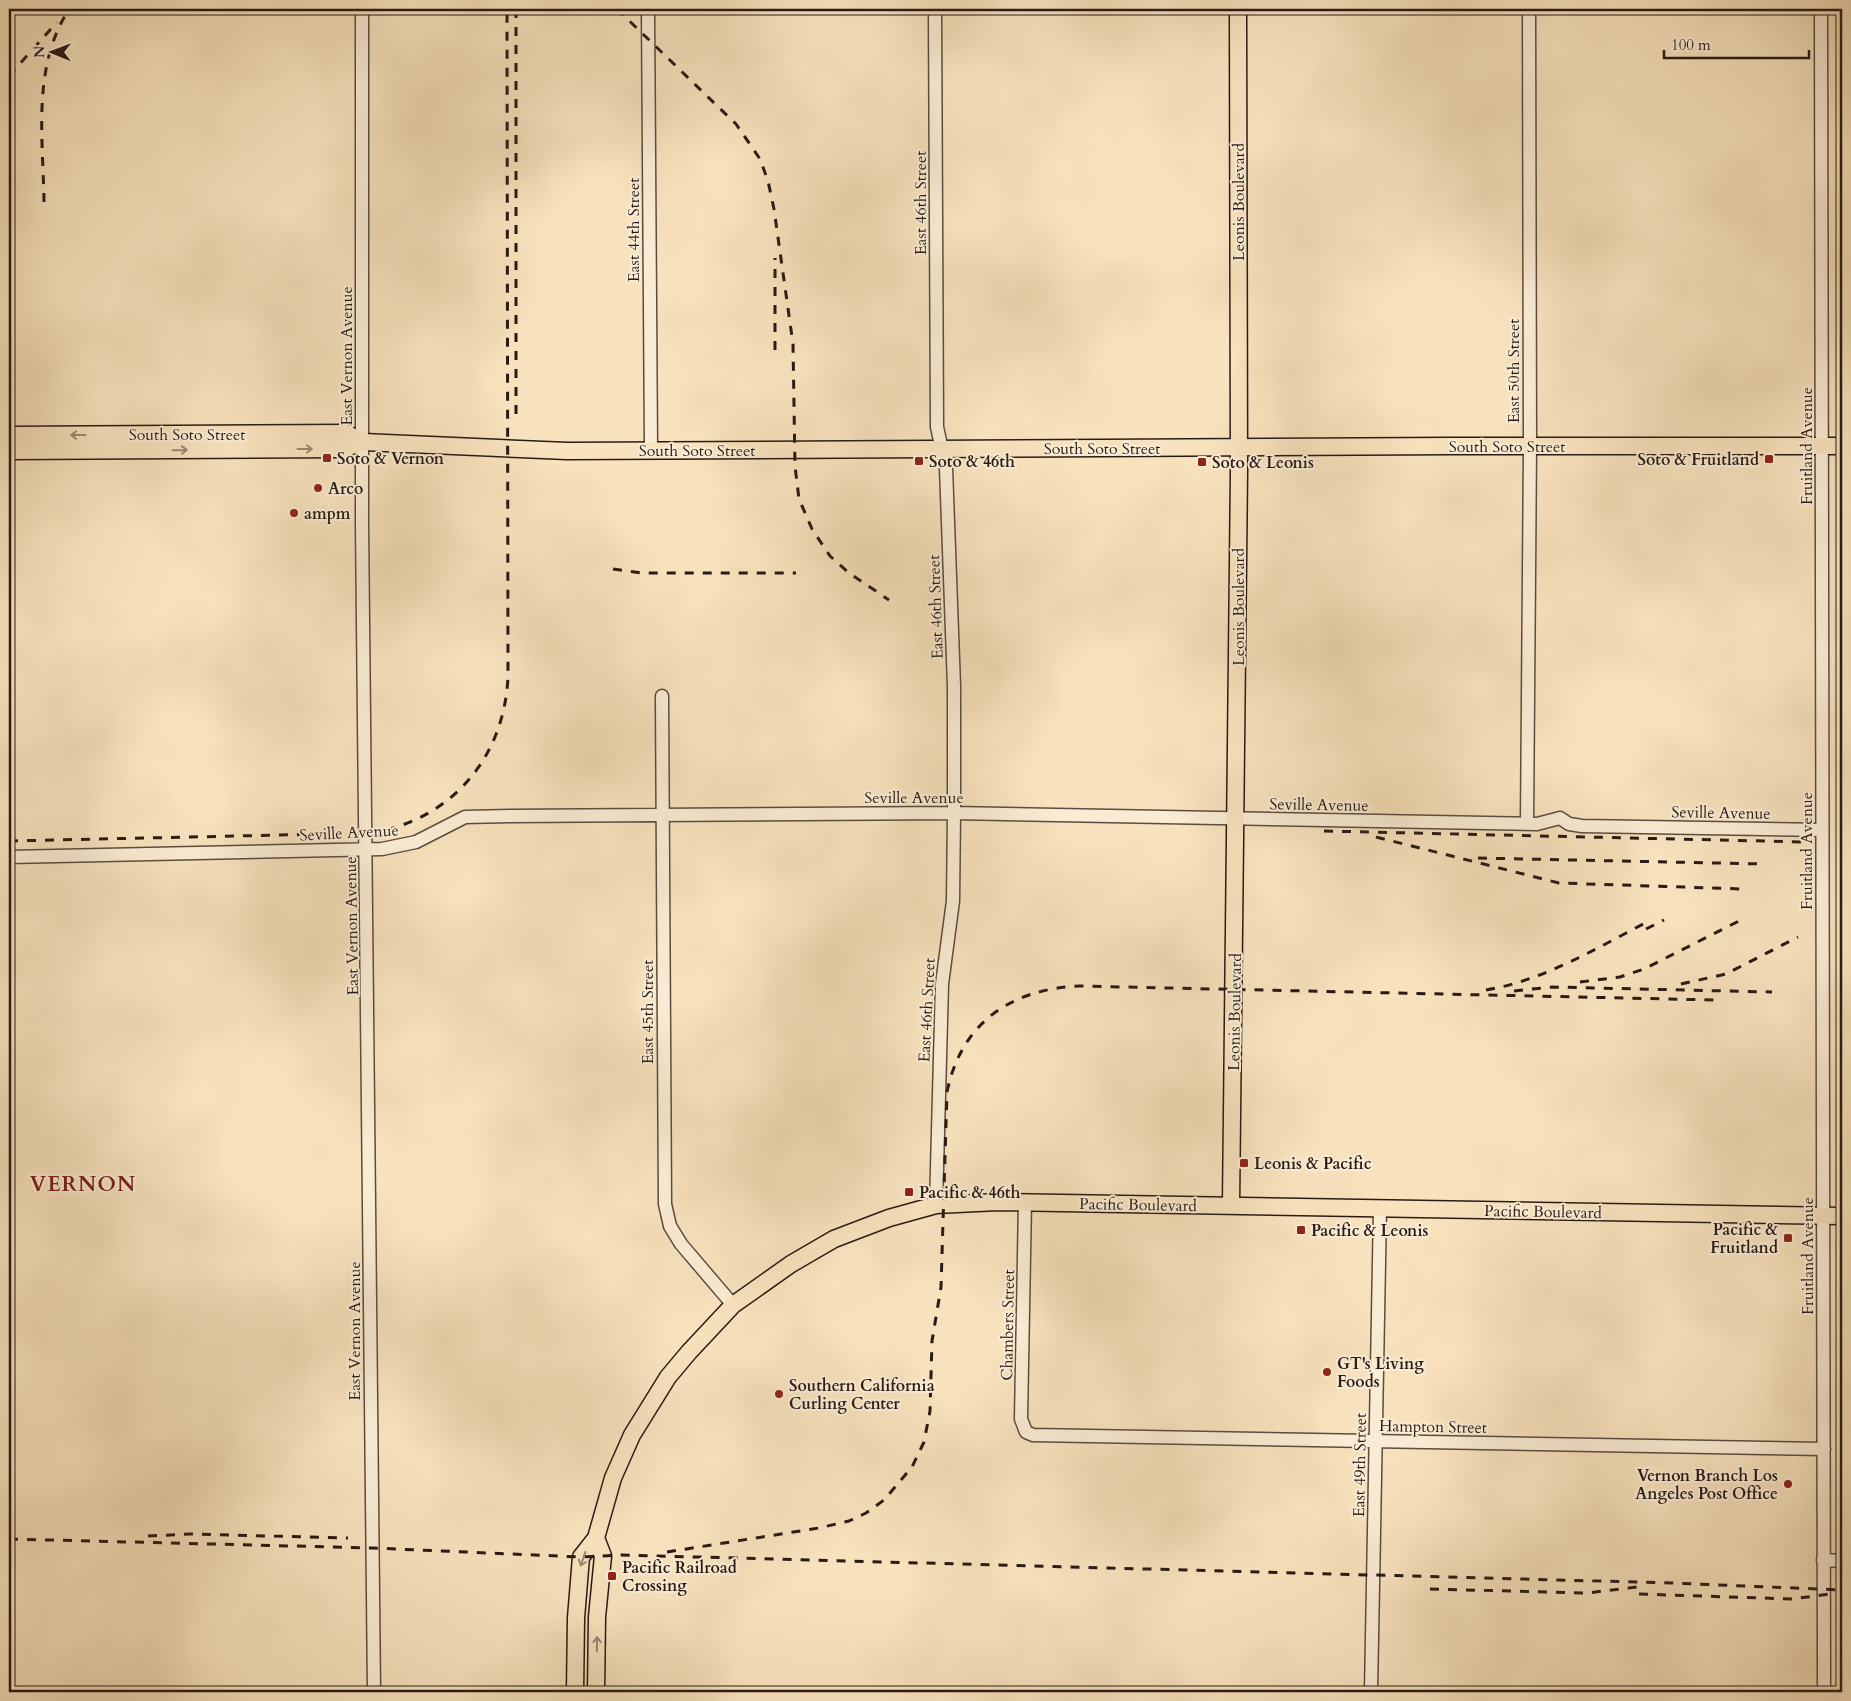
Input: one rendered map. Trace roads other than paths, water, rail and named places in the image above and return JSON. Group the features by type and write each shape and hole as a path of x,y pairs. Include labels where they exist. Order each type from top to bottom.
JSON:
{"main road":[{"name":"Leonis Boulevard","path":"1231,1205 1239,447 1238,9"},
{"name":"South Soto Street","path":"9,435 346,433 363,442"},
{"path":"142,451 143,434"},
{"name":"South Soto Street","path":"9,451 343,449 363,442 567,451 942,448 1842,446"},
{"name":"Pacific Boulevard","path":"575,1692 578,1584 581,1557 596,1538 613,1478 644,1413 668,1377 733,1305 791,1264 834,1239 889,1218 936,1205 1025,1202 1842,1216"},
{"path":"596,1538 603,1556 597,1617 596,1692"}],"street":[{"name":"East Vernon Avenue","path":"362,9 363,442 374,1692"},
{"name":"East 44th Street","path":"648,9 651,450"},
{"name":"East 46th Street","path":"936,9 937,427 946,468 954,686 953,901 942,984 936,1205"},
{"name":"East 50th Street","path":"1527,824 1530,446 1529,9"},
{"name":"Fruitland Avenue","path":"1821,9 1824,1692"},
{"name":"East 45th Street","path":"662,696 665,1204 670,1226 681,1244 733,1305"},
{"name":"Seville Avenue","path":"9,857 366,850 410,844 456,821 471,816 954,813 1527,824 1537,824 1560,818 1569,824 1582,826 1822,830"},
{"name":"Chambers Street","path":"1025,1202 1021,1419 1026,1432 1041,1436"},
{"name":"East 49th Street","path":"1371,1692 1380,1208"},
{"name":"Hampton Street","path":"1041,1436 1824,1449"},
{"path":"1824,1560 1842,1561"}],"railway":[{"path":"58,12 61,9"},
{"path":"44,202 42,102 45,78 49,54 57,31 69,9"},
{"path":"9,841 372,833 401,826 426,814 449,799 468,780 484,758 496,734 504,706 508,677 507,9"},
{"path":"516,9 516,423"},
{"path":"617,9 736,124 760,159 768,181 774,209 793,344 795,466 799,499 812,529 830,556 849,573 889,600"},
{"path":"9,76 57,22"},
{"path":"775,258 775,350"},
{"path":"613,569 641,573 796,573"},
{"path":"1324,831 1806,842"},
{"path":"1376,837 1559,883 1743,889"},
{"path":"1478,858 1763,864"},
{"path":"1486,990 1530,979 1551,971 1651,920"},
{"path":"1646,929 1664,920"},
{"path":"1580,982 1620,977 1644,969 1739,921"},
{"path":"1681,984 1726,974 1798,937"},
{"path":"667,1552 819,1528 849,1521 866,1513 884,1500 912,1467 924,1442 930,1411 932,1341 941,1287 947,1092 954,1068 964,1047 977,1029 993,1014 1011,1003 1032,994 1079,986 1714,1000"},
{"path":"1514,991 1552,987 1772,992"},
{"path":"148,1536 190,1534 348,1538"},
{"path":"9,1539 373,1548 581,1557 622,1555 1672,1583 1842,1590"},
{"path":"1430,1589 1587,1593 1637,1587"},
{"path":"1639,1594 1792,1599 1830,1594"}],"place":[{"name":"Soto & Vernon","path":"327,458"},
{"name":"Soto & Fruitland","path":"1769,459"},
{"name":"Soto & 46th","path":"919,461"},
{"name":"Soto & Leonis","path":"1202,462"},
{"name":"Arco","path":"318,488"},
{"name":"ampm","path":"294,513"},
{"name":"Leonis & Pacific","path":"1244,1163"},
{"name":"Pacific & 46th","path":"909,1192"},
{"name":"Pacific & Leonis","path":"1301,1230"},
{"name":"Pacific & Fruitland","path":"1788,1238"},
{"name":"GT's Living Foods","path":"1327,1372"},
{"name":"Southern California Curling Center","path":"779,1394"},
{"name":"Vernon Branch Los Angeles Post Office","path":"1788,1484"},
{"name":"Pacific Railroad Crossing","path":"612,1576"}],"district":[{"name":"VERNON","path":"83,1184"}]}
